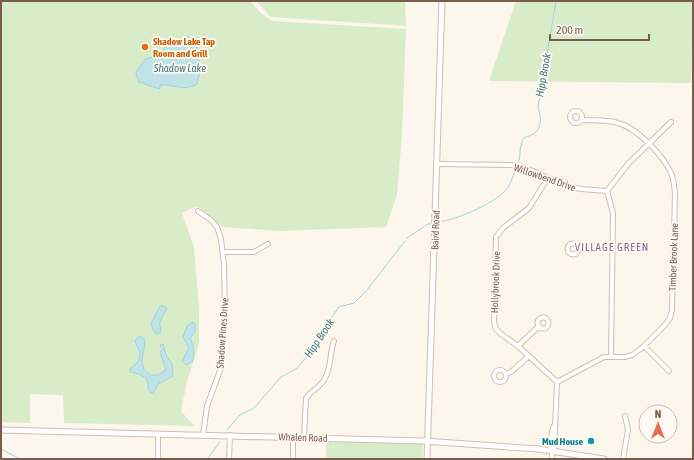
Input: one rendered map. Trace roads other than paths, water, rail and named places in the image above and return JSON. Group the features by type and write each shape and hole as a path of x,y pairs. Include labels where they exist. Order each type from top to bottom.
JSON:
{"street":[{"name":"Baird Road","path":"427,459 438,164 442,1"},
{"name":"Timber Brook Lane","path":"556,382 599,359 611,356 630,356 644,346 668,321 671,314 675,194 671,173 665,163 648,143 630,128 618,123 581,120"},
{"path":"611,356 613,213 607,191 628,164 671,122"},
{"name":"Willowbend Drive","path":"438,164 511,165 526,168 573,188 607,191"},
{"name":"Hollybrook Drive","path":"548,178 529,208 503,228 496,237 494,325 501,334 518,346 556,382"},
{"name":"Shadow Pines Drive","path":"198,211 216,224 220,234 223,252 225,312 222,364 207,406 203,435"},
{"path":"223,252 254,252 268,244"},
{"path":"578,247 612,246"},
{"path":"518,346 539,326"},
{"path":"304,437 306,398 322,384 327,376 330,367 331,348 334,341"},
{"path":"644,346 668,371"},
{"path":"506,374 511,372 529,356"},
{"path":"552,459 552,431 554,426 556,382"},
{"path":"622,459 628,430 625,416"},
{"name":"Whalen Road","path":"1,430 427,441 552,450 604,459"},
{"path":"158,434 158,459"},
{"path":"229,459 230,435"},
{"path":"293,437 293,459"}],"water":[{"name":"Shadow Lake","path":"188,37 195,40 199,55 200,72 197,84 183,88 160,85 160,89 144,84 143,82 139,83 136,72 145,59 161,54 166,55 163,51 167,45 173,41"},
{"path":"160,306 165,306 167,308 160,321 160,333 157,334 154,332 151,324"},
{"path":"193,322 195,324 195,330 190,338 194,356 192,362 186,365 182,361 189,348 183,337 187,326"},
{"path":"140,336 145,342 142,360 144,370 151,375 158,375 166,370 160,352 162,350 160,345 163,344 166,355 172,364 173,376 158,384 153,394 148,390 146,379 141,375 130,372 130,369 139,361 140,353 135,341"}],"waterway":[{"name":"Hipp Brook","path":"518,164 523,139 535,133 538,130 540,123 538,107 556,1"},
{"name":"Hipp Brook","path":"439,222 474,211 499,196 505,191 516,169"},
{"name":"Hipp Brook","path":"407,238 428,224 431,224"},
{"name":"Hipp Brook","path":"227,430 240,415 254,408 281,377 297,368 309,354 317,338 326,330 327,324 339,307 354,303 367,290 405,241"},
{"name":"Hipp Brook","path":"207,459 220,442"},
{"name":"Hipp Brook","path":"1,449 20,459"}],"place":[{"name":"Shadow Lake Tap Room and Grill","path":"145,47"},
{"name":"Mud House","path":"591,441"}],"district":[{"name":"VILLAGE GREEN","path":"612,247"}]}
